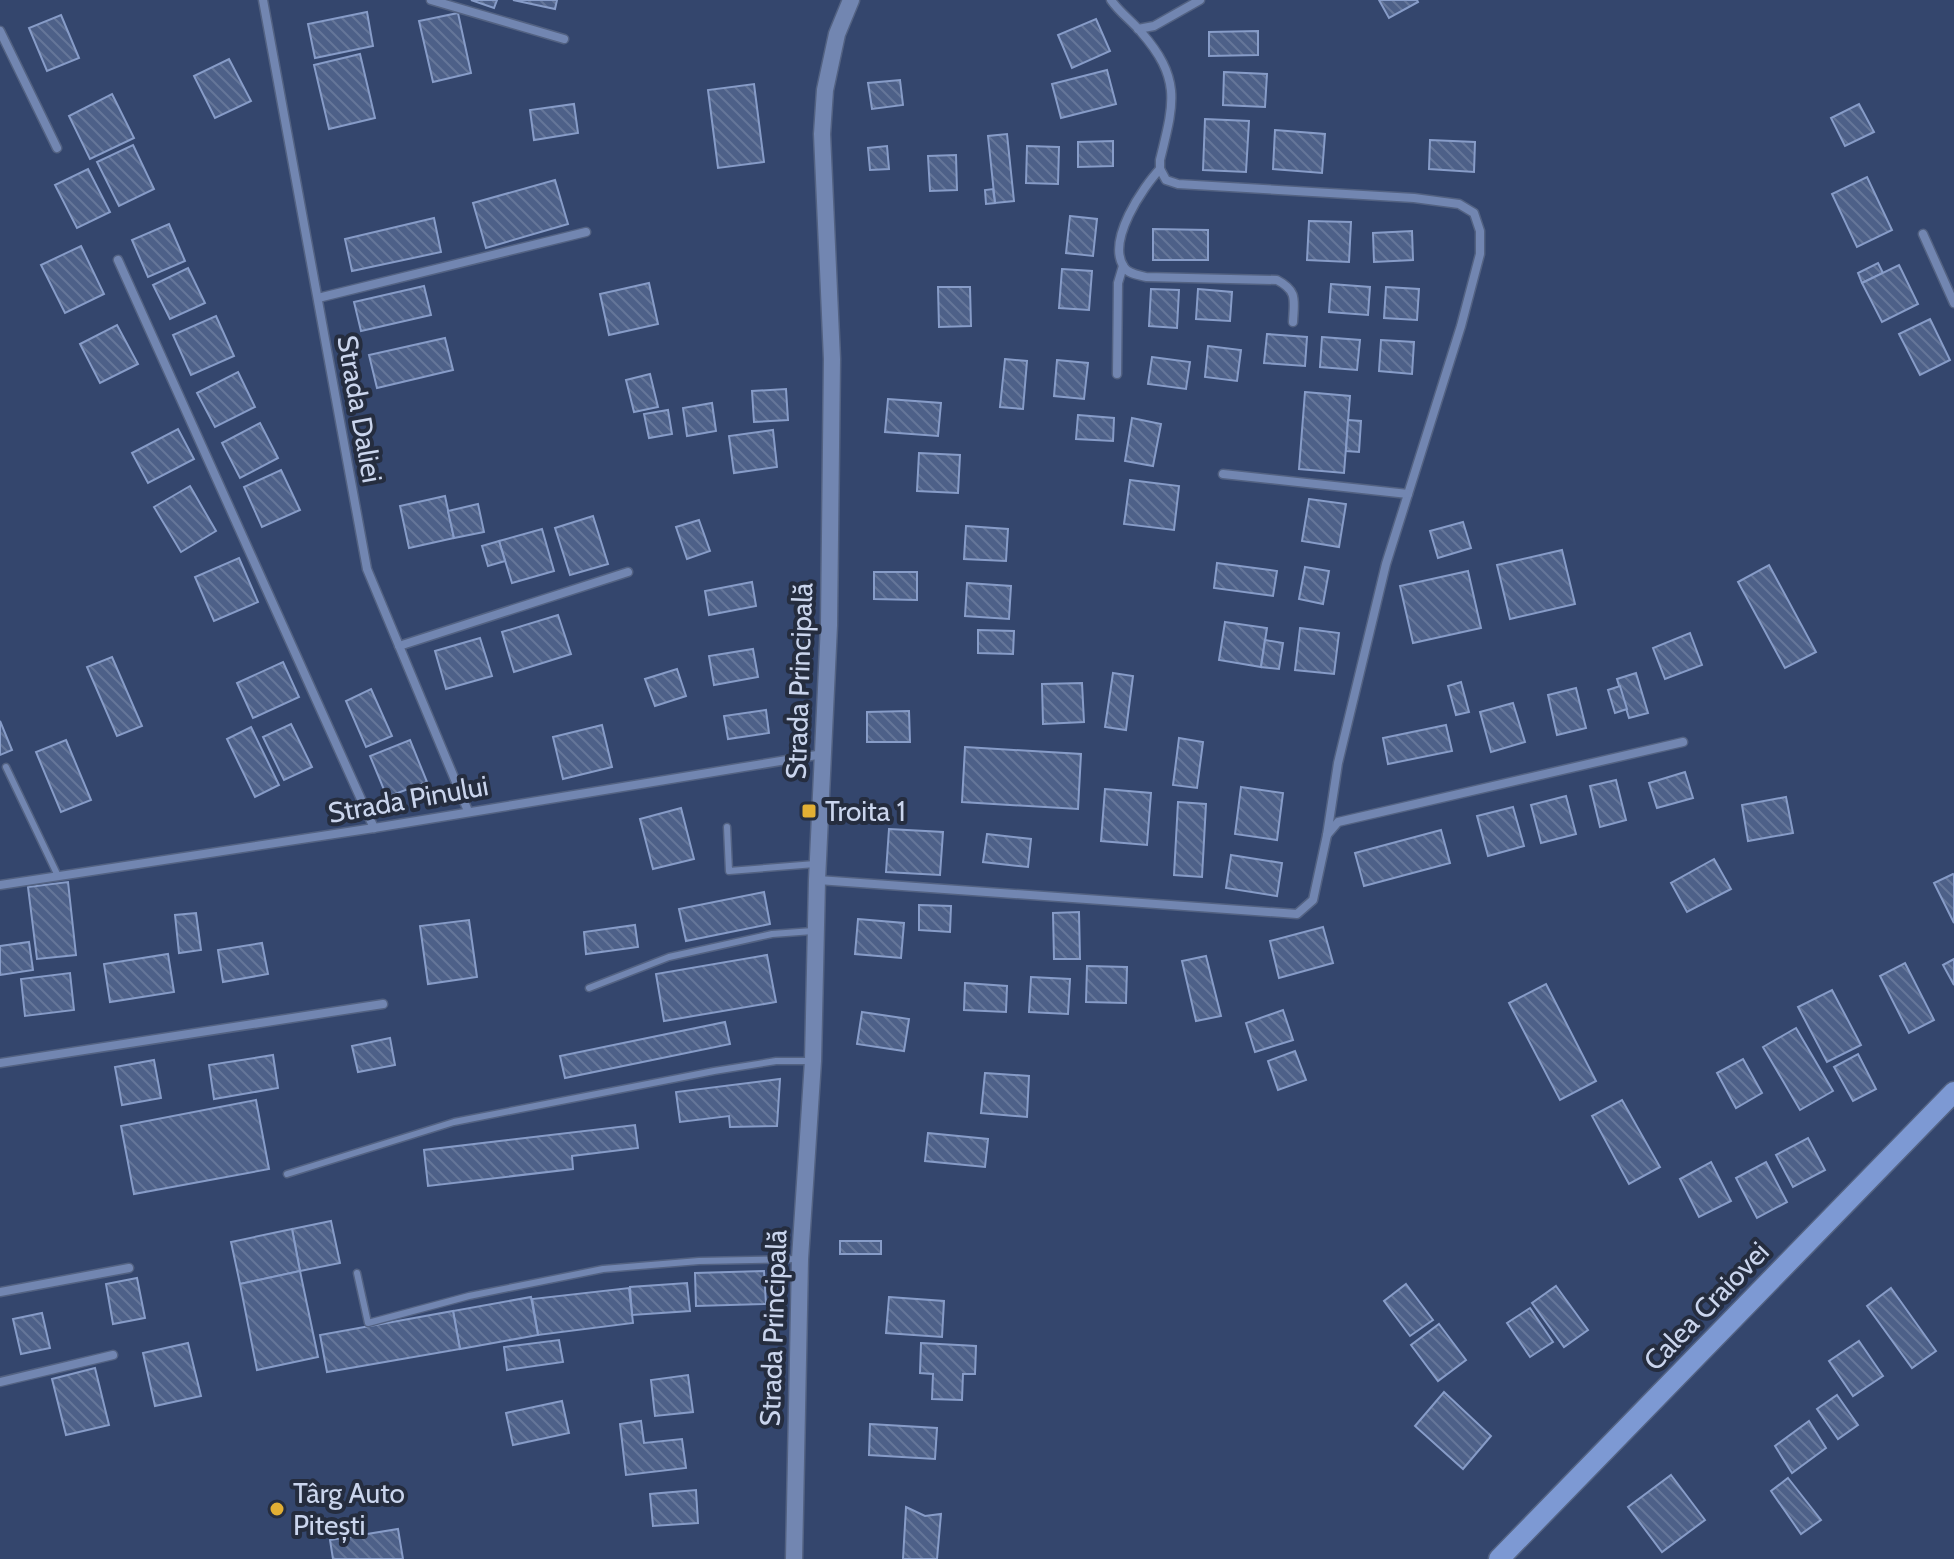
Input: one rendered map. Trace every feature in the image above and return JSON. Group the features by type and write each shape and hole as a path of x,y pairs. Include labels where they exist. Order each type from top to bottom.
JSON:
{"main road":[{"name":"Strada Principală","path":"794,1559 800,1259 813,1061 829,625 832,359 822,134 825,90 837,34 851,0"},
{"name":"Calea Craiovei","path":"1499,1559 1954,1092"}],"street":[{"name":"Strada Daliei","path":"263,0 367,569 468,811"},
{"path":"431,0 564,39"},
{"path":"1111,0 1163,60 1173,93 1160,169 1144,187 1131,210 1121,245 1123,266 1118,283 1117,374"},
{"path":"1138,29 1154,26 1200,0"},
{"path":"0,31 57,148"},
{"path":"818,872 1297,914 1313,900 1342,747 1386,564 1461,326 1480,254 1480,231 1474,213 1459,204 1414,198 1178,184 1166,180 1160,169"},
{"path":"318,298 586,232"},
{"path":"1923,234 1954,303"},
{"path":"118,260 374,828"},
{"path":"1123,266 1131,273 1146,277 1277,280 1289,287 1294,298 1293,322"},
{"path":"1223,474 1408,494"},
{"path":"399,646 628,572"},
{"path":"1327,835 1338,822 1683,742"},
{"name":"Strada Pinului","path":"0,885 374,828 824,754"},
{"path":"0,1063 383,1004"},
{"path":"0,1292 129,1268"},
{"path":"0,1382 113,1355"}],"lane":[{"path":"6,767 58,876"},
{"path":"727,827 729,871 818,872"},
{"path":"589,988 669,957 772,934 817,931"},
{"path":"287,1174 454,1122 714,1071 776,1061 813,1061"},
{"path":"357,1273 368,1323 469,1296 603,1269 699,1261 800,1259"}],"building":[{"path":"471,0 497,0 494,8"},
{"path":"513,0 557,0 555,9"},
{"path":"1379,0 1417,0 1418,2 1389,18"},
{"path":"367,12 373,46 315,58 308,24"},
{"path":"458,13 471,73 433,82 419,21"},
{"path":"61,15 79,58 47,71 29,28"},
{"path":"1096,19 1110,51 1072,68 1058,35"},
{"path":"1258,31 1258,55 1209,56 1209,32"},
{"path":"360,54 375,118 329,129 314,65"},
{"path":"229,59 251,101 215,118 194,76"},
{"path":"1107,70 1116,104 1061,118 1052,84"},
{"path":"1224,72 1267,74 1265,107 1223,105"},
{"path":"900,80 903,105 872,109 868,83"},
{"path":"754,84 764,162 718,168 708,90"},
{"path":"112,94 134,138 90,159 69,116"},
{"path":"574,104 578,133 534,140 530,110"},
{"path":"1859,104 1874,132 1845,146 1831,118"},
{"path":"1205,119 1249,121 1246,172 1203,170"},
{"path":"1275,130 1325,134 1322,173 1273,169"},
{"path":"1007,134 1014,201 995,203 988,136"},
{"path":"1430,140 1475,142 1474,172 1429,169"},
{"path":"1113,141 1113,166 1078,167 1078,142"},
{"path":"133,145 154,189 119,206 97,162"},
{"path":"887,146 889,169 870,170 868,148"},
{"path":"1027,146 1059,147 1058,184 1026,183"},
{"path":"956,155 957,190 930,191 928,156"},
{"path":"88,169 110,212 77,228 55,185"},
{"path":"1867,177 1892,230 1857,247 1832,194"},
{"path":"555,180 568,224 486,248 473,203"},
{"path":"993,189 995,203 986,204 985,190"},
{"path":"1070,216 1097,219 1093,256 1066,253"},
{"path":"434,218 441,252 352,271 345,239"},
{"path":"1309,221 1351,222 1349,262 1307,260"},
{"path":"169,224 185,261 148,277 132,240"},
{"path":"1153,229 1208,230 1208,260 1153,260"},
{"path":"1412,231 1413,260 1374,262 1373,233"},
{"path":"81,246 104,294 65,313 41,265"},
{"path":"1878,263 1883,273 1862,283 1858,273"},
{"path":"1899,265 1918,304 1882,322 1862,283"},
{"path":"188,268 205,303 170,319 153,285"},
{"path":"1062,269 1092,271 1089,310 1059,308"},
{"path":"649,283 658,324 609,335 600,294"},
{"path":"1331,284 1370,287 1368,315 1329,312"},
{"path":"424,286 431,315 361,331 354,302"},
{"path":"938,287 970,287 971,326 939,327"},
{"path":"1386,287 1419,289 1417,320 1384,318"},
{"path":"1151,289 1179,290 1177,328 1149,326"},
{"path":"1198,289 1232,292 1230,321 1196,319"},
{"path":"216,316 234,356 191,375 173,335"},
{"path":"1930,319 1950,360 1920,375 1899,334"},
{"path":"117,325 138,364 100,383 80,344"},
{"path":"1267,334 1307,337 1305,366 1264,363"},
{"path":"1322,337 1360,340 1357,370 1320,367"},
{"path":"445,338 453,370 377,388 369,355"},
{"path":"1381,340 1414,342 1412,374 1379,371"},
{"path":"1208,346 1241,350 1237,381 1205,377"},
{"path":"1152,357 1190,362 1186,389 1148,384"},
{"path":"1005,359 1027,361 1023,409 1000,407"},
{"path":"1057,360 1088,363 1084,399 1054,396"},
{"path":"238,372 255,407 215,427 197,393"},
{"path":"650,374 658,407 634,412 626,380"},
{"path":"786,389 788,420 754,422 752,391"},
{"path":"1305,392 1350,396 1344,473 1299,469"},
{"path":"888,399 941,403 938,436 885,432"},
{"path":"712,403 716,431 687,436 683,408"},
{"path":"668,410 672,434 649,438 644,414"},
{"path":"1078,415 1114,418 1113,441 1076,439"},
{"path":"1132,418 1161,424 1153,466 1125,461"},
{"path":"1348,420 1361,421 1359,452 1346,451"},
{"path":"260,423 278,458 240,478 222,443"},
{"path":"178,429 194,459 148,483 132,453"},
{"path":"773,430 777,467 734,473 729,436"},
{"path":"919,453 960,455 958,493 917,491"},
{"path":"281,470 300,510 262,527 244,487"},
{"path":"1130,480 1179,486 1174,530 1124,524"},
{"path":"190,486 216,531 181,552 154,507"},
{"path":"445,496 454,538 409,548 400,506"},
{"path":"1309,499 1346,504 1339,547 1302,541"},
{"path":"478,504 484,532 454,538 448,511"},
{"path":"593,516 608,564 570,575 555,528"},
{"path":"699,520 710,551 687,559 676,527"},
{"path":"1463,522 1471,548 1438,558 1430,531"},
{"path":"966,526 1008,529 1006,561 964,559"},
{"path":"542,529 554,571 512,583 499,541"},
{"path":"499,541 505,561 488,566 482,546"},
{"path":"1562,550 1575,604 1510,619 1497,565"},
{"path":"239,558 258,602 214,621 195,577"},
{"path":"1217,563 1277,571 1273,596 1214,588"},
{"path":"1769,565 1816,652 1785,668 1738,582"},
{"path":"1305,567 1329,571 1323,604 1299,599"},
{"path":"1468,571 1481,628 1413,643 1400,586"},
{"path":"874,572 917,572 917,600 874,599"},
{"path":"752,582 756,606 709,615 705,591"},
{"path":"967,583 1011,586 1009,619 965,616"},
{"path":"558,615 571,654 514,672 502,632"},
{"path":"1225,622 1267,628 1261,667 1219,660"},
{"path":"1300,628 1339,633 1334,674 1295,670"},
{"path":"978,630 1014,631 1013,654 978,653"},
{"path":"1690,633 1702,665 1665,679 1653,648"},
{"path":"480,638 492,676 446,689 435,651"},
{"path":"1265,640 1283,643 1279,669 1261,667"},
{"path":"753,649 758,677 714,685 709,656"},
{"path":"112,657 142,726 117,736 87,667"},
{"path":"283,662 299,697 253,718 237,683"},
{"path":"677,669 686,696 655,706 645,679"},
{"path":"1113,673 1133,676 1126,730 1105,727"},
{"path":"1636,673 1648,713 1629,718 1617,679"},
{"path":"1461,682 1469,712 1456,715 1448,686"},
{"path":"1082,683 1084,722 1043,724 1042,684"},
{"path":"1620,686 1627,709 1615,713 1608,690"},
{"path":"1576,688 1586,728 1557,735 1548,695"},
{"path":"371,689 392,736 366,747 346,701"},
{"path":"1513,703 1525,742 1491,752 1480,712"},
{"path":"766,710 769,733 728,739 724,716"},
{"path":"909,711 910,742 867,742 867,712"},
{"path":"0,721 12,750 0,755"},
{"path":"291,724 312,767 284,780 263,737"},
{"path":"602,725 612,767 563,779 553,737"},
{"path":"1446,725 1452,751 1388,764 1383,738"},
{"path":"251,727 279,785 255,797 227,739"},
{"path":"1179,738 1203,742 1197,788 1173,785"},
{"path":"66,740 91,800 61,812 36,752"},
{"path":"410,740 427,782 387,797 370,756"},
{"path":"965,747 1081,754 1078,809 962,802"},
{"path":"1685,772 1693,798 1657,808 1649,783"},
{"path":"1616,780 1626,820 1600,827 1590,786"},
{"path":"1241,787 1283,793 1277,840 1235,834"},
{"path":"1105,789 1151,793 1147,845 1101,841"},
{"path":"1566,796 1576,834 1541,843 1531,805"},
{"path":"1786,797 1793,833 1748,841 1742,805"},
{"path":"1178,802 1206,804 1202,877 1174,875"},
{"path":"1513,807 1524,846 1488,856 1477,816"},
{"path":"681,808 694,859 653,869 640,819"},
{"path":"889,829 943,832 940,875 886,872"},
{"path":"1441,830 1450,863 1364,886 1355,853"},
{"path":"987,834 1031,839 1028,867 983,862"},
{"path":"1231,855 1282,863 1277,896 1226,888"},
{"path":"1714,859 1731,889 1687,912 1671,883"},
{"path":"1954,875 1954,923 1934,883"},
{"path":"68,882 76,955 37,959 28,887"},
{"path":"764,892 770,924 686,941 679,909"},
{"path":"919,905 951,906 950,932 919,930"},
{"path":"1079,912 1080,959 1054,959 1053,913"},
{"path":"196,913 201,950 179,953 175,915"},
{"path":"858,919 904,923 901,958 855,954"},
{"path":"469,920 477,977 428,984 420,926"},
{"path":"635,925 638,947 586,954 584,932"},
{"path":"1323,927 1333,963 1279,978 1270,941"},
{"path":"29,942 33,970 0,975 0,946"},
{"path":"262,943 268,974 223,982 218,950"},
{"path":"168,954 174,992 110,1002 104,964"},
{"path":"767,955 776,1002 664,1021 656,974"},
{"path":"1206,956 1221,1016 1196,1021 1182,961"},
{"path":"1954,959 1954,985 1943,965"},
{"path":"1905,963 1934,1020 1909,1033 1880,976"},
{"path":"1087,966 1127,967 1126,1003 1086,1002"},
{"path":"70,973 74,1010 25,1016 21,979"},
{"path":"1031,977 1070,979 1068,1014 1029,1012"},
{"path":"965,983 1007,986 1006,1012 964,1010"},
{"path":"1546,984 1596,1081 1560,1100 1509,1003"},
{"path":"1832,990 1861,1045 1827,1062 1798,1007"},
{"path":"1283,1010 1293,1040 1255,1052 1246,1023"},
{"path":"862,1012 909,1019 904,1051 857,1044"},
{"path":"725,1022 730,1044 565,1078 560,1056"},
{"path":"1796,1028 1833,1091 1800,1110 1763,1047"},
{"path":"390,1038 395,1065 358,1072 352,1046"},
{"path":"1295,1051 1306,1080 1278,1090 1268,1061"},
{"path":"1858,1054 1876,1089 1853,1101 1834,1067"},
{"path":"273,1055 278,1088 214,1099 209,1065"},
{"path":"1743,1059 1762,1093 1736,1108 1717,1073"},
{"path":"154,1060 161,1098 122,1105 115,1067"},
{"path":"985,1073 1029,1076 1027,1117 981,1113"},
{"path":"780,1079 777,1126 730,1127 729,1116 680,1122 676,1092"},
{"path":"256,1100 269,1169 134,1194 121,1126"},
{"path":"1622,1100 1660,1167 1629,1184 1592,1116"},
{"path":"635,1125 638,1148 572,1156 573,1169 428,1186 424,1150"},
{"path":"928,1133 988,1139 985,1167 925,1161"},
{"path":"1808,1138 1825,1170 1793,1187 1776,1155"},
{"path":"1711,1162 1731,1201 1699,1217 1680,1179"},
{"path":"1766,1162 1787,1202 1757,1218 1736,1178"},
{"path":"331,1221 340,1263 300,1271 292,1229"},
{"path":"292,1229 300,1271 240,1284 231,1242"},
{"path":"840,1241 881,1241 881,1254 840,1254"},
{"path":"300,1271 318,1357 257,1370 240,1284"},
{"path":"764,1271 766,1304 696,1306 695,1273"},
{"path":"137,1278 145,1318 113,1324 106,1284"},
{"path":"687,1283 690,1311 632,1315 630,1287"},
{"path":"1406,1284 1433,1320 1410,1336 1384,1301"},
{"path":"1556,1286 1588,1330 1564,1347 1532,1303"},
{"path":"629,1288 633,1323 538,1335 532,1299"},
{"path":"1891,1288 1936,1351 1912,1368 1867,1306"},
{"path":"531,1297 538,1335 460,1349 453,1311"},
{"path":"889,1297 944,1301 942,1337 886,1333"},
{"path":"1530,1308 1553,1342 1530,1357 1507,1323"},
{"path":"453,1311 460,1349 327,1372 320,1335"},
{"path":"42,1313 50,1348 21,1354 13,1319"},
{"path":"1439,1324 1466,1360 1438,1381 1411,1345"},
{"path":"559,1340 563,1362 507,1370 504,1347"},
{"path":"1859,1341 1883,1376 1853,1396 1829,1361"},
{"path":"188,1343 201,1396 155,1406 143,1353"},
{"path":"921,1343 976,1346 975,1374 963,1374 962,1400 932,1399 933,1374 920,1373"},
{"path":"95,1368 109,1425 66,1435 52,1379"},
{"path":"688,1375 693,1412 655,1416 651,1380"},
{"path":"1444,1392 1491,1436 1463,1469 1415,1426"},
{"path":"1837,1395 1858,1425 1838,1439 1817,1409"},
{"path":"562,1401 569,1433 513,1445 506,1413"},
{"path":"641,1421 644,1443 682,1439 686,1468 626,1475 620,1424"},
{"path":"1809,1421 1826,1448 1792,1473 1775,1446"},
{"path":"870,1424 937,1428 935,1459 869,1455"},
{"path":"1671,1475 1705,1520 1662,1552 1628,1507"},
{"path":"1788,1478 1821,1520 1801,1534 1771,1491"},
{"path":"696,1490 698,1523 653,1526 650,1494"},
{"path":"906,1507 925,1516 941,1514 937,1559 903,1559"},
{"path":"398,1529 403,1559 333,1559 330,1540"}],"place":[{"name":"Troita 1","path":"809,811"},
{"name":"Târg Auto Pitești","path":"277,1509"}]}
